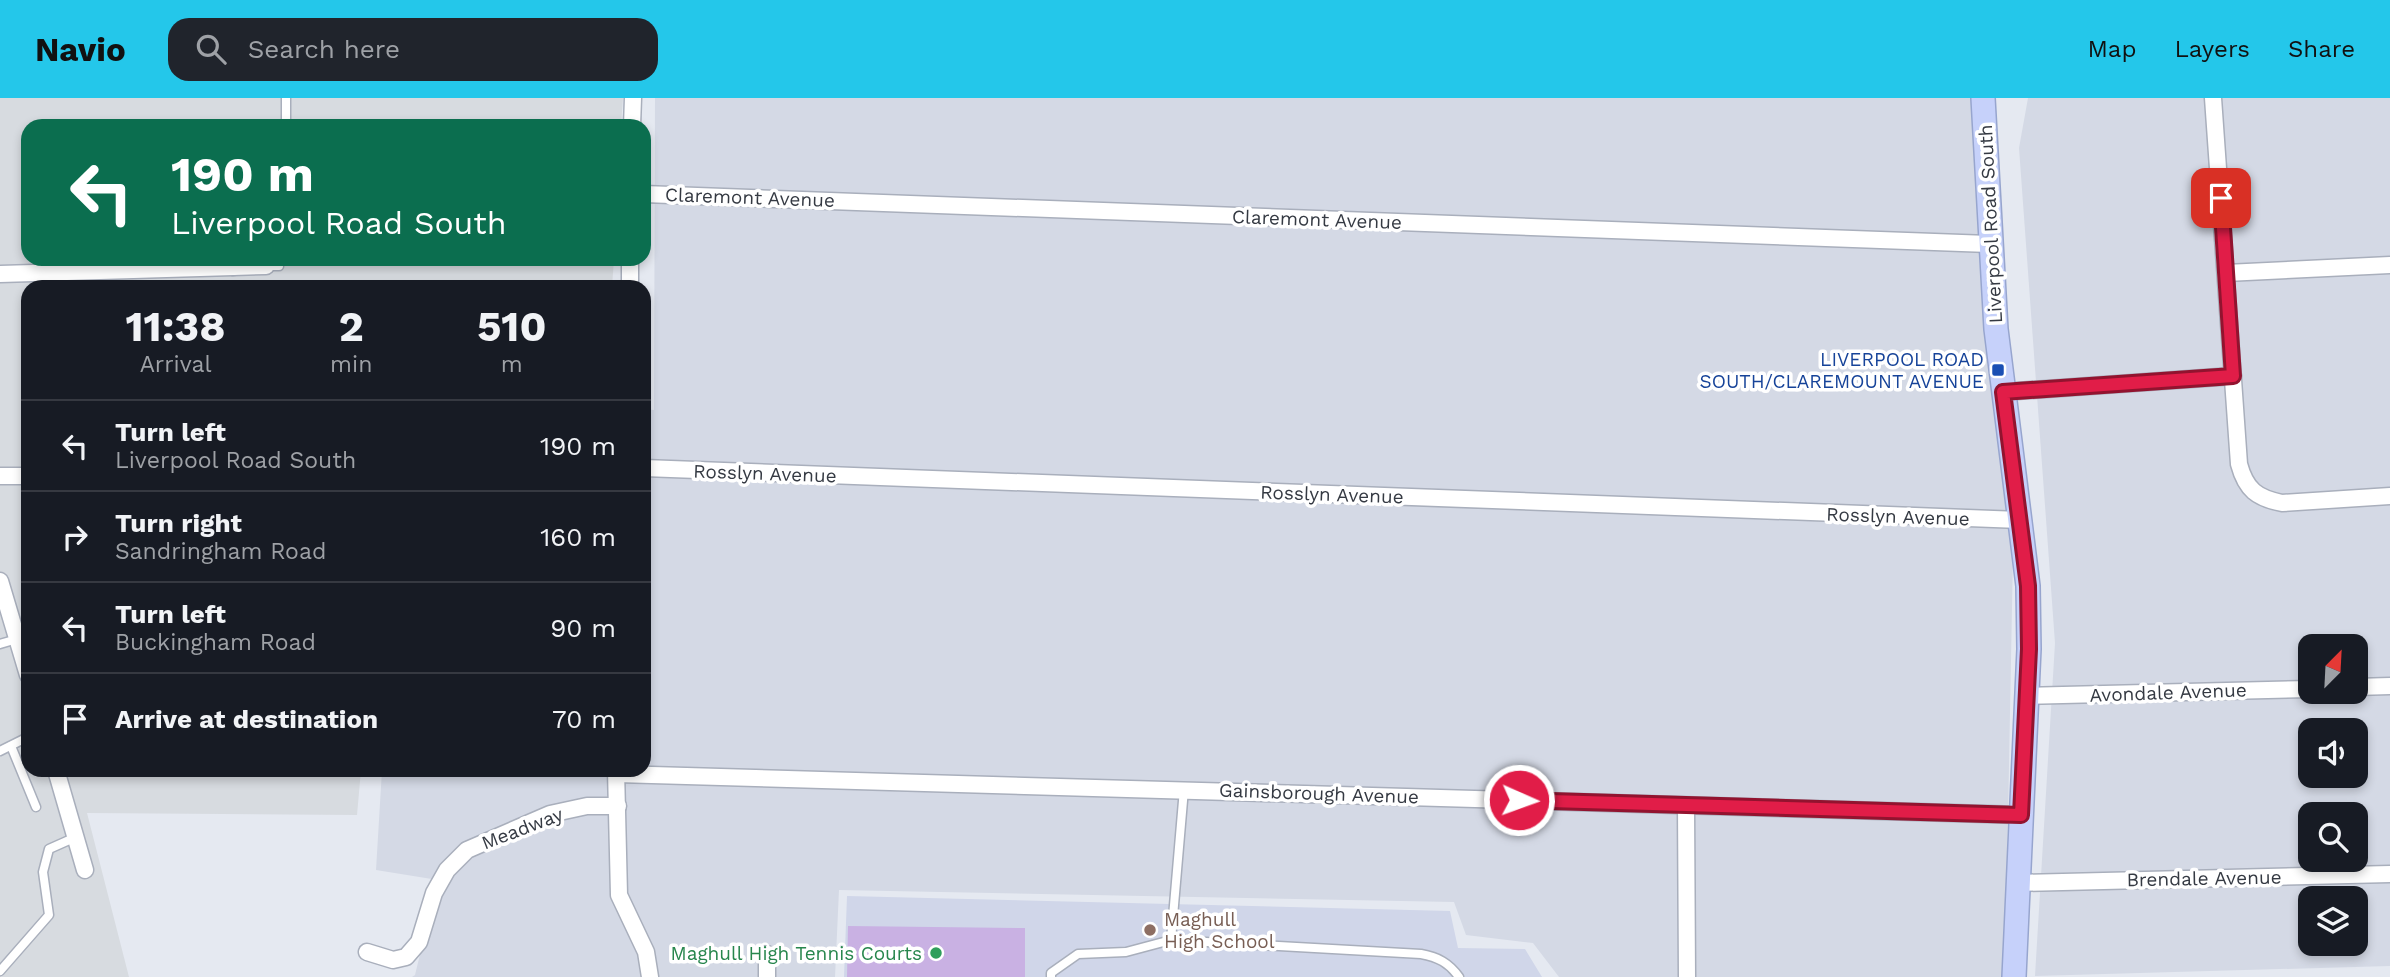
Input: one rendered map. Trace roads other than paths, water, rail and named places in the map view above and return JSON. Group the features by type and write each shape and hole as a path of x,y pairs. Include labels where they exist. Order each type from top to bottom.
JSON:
{"street":[{"path":"632,119 633,98"},
{"name":"Liverpool Road South","path":"1983,98 1989,244 2003,392 2028,586 2029,649 2014,977"},
{"path":"2213,98 2239,464 2244,480 2266,500 2282,503 2390,496"},
{"name":"Claremont Avenue","path":"651,194 1989,244"},
{"path":"2226,272 2390,265"},
{"path":"0,274 169,266"},
{"path":"2003,392 2233,376"},
{"name":"Rosslyn Avenue","path":"651,468 2020,520"},
{"path":"0,476 21,476"},
{"path":"0,581 5,612 21,652"},
{"path":"2368,687 2390,686"},
{"name":"Avondale Avenue","path":"2026,696 2298,688"},
{"name":"Gainsborough Avenue","path":"651,773 2021,815"},
{"path":"58,777 85,870"},
{"path":"617,777 619,895 646,952 650,977"},
{"name":"Meadway","path":"367,952 393,960 406,957 419,942 434,893 447,870 467,850 550,814 587,806 618,806"},
{"path":"1686,806 1687,977"},
{"name":"Brendale Avenue","path":"2018,883 2390,874"},
{"path":"767,954 767,977"}],"lane":[{"path":"286,98 286,119"},
{"path":"0,645 17,639"},
{"path":"0,751 21,740"},
{"path":"10,746 21,772"},
{"path":"23,777 36,807"},
{"path":"1171,940 1184,789"},
{"path":"0,971 50,915 43,872 49,849 76,837"},
{"path":"1051,977 1051,974 1077,954 1126,952 1171,940 1421,954 1441,960 1452,967 1459,977"}],"place":[{"name":"LIVERPOOL ROAD SOUTH/CLAREMOUNT AVENUE","path":"1998,370"},
{"name":"Maghull High School","path":"1150,930"},
{"name":"Maghull High Tennis Courts","path":"936,953"}]}
